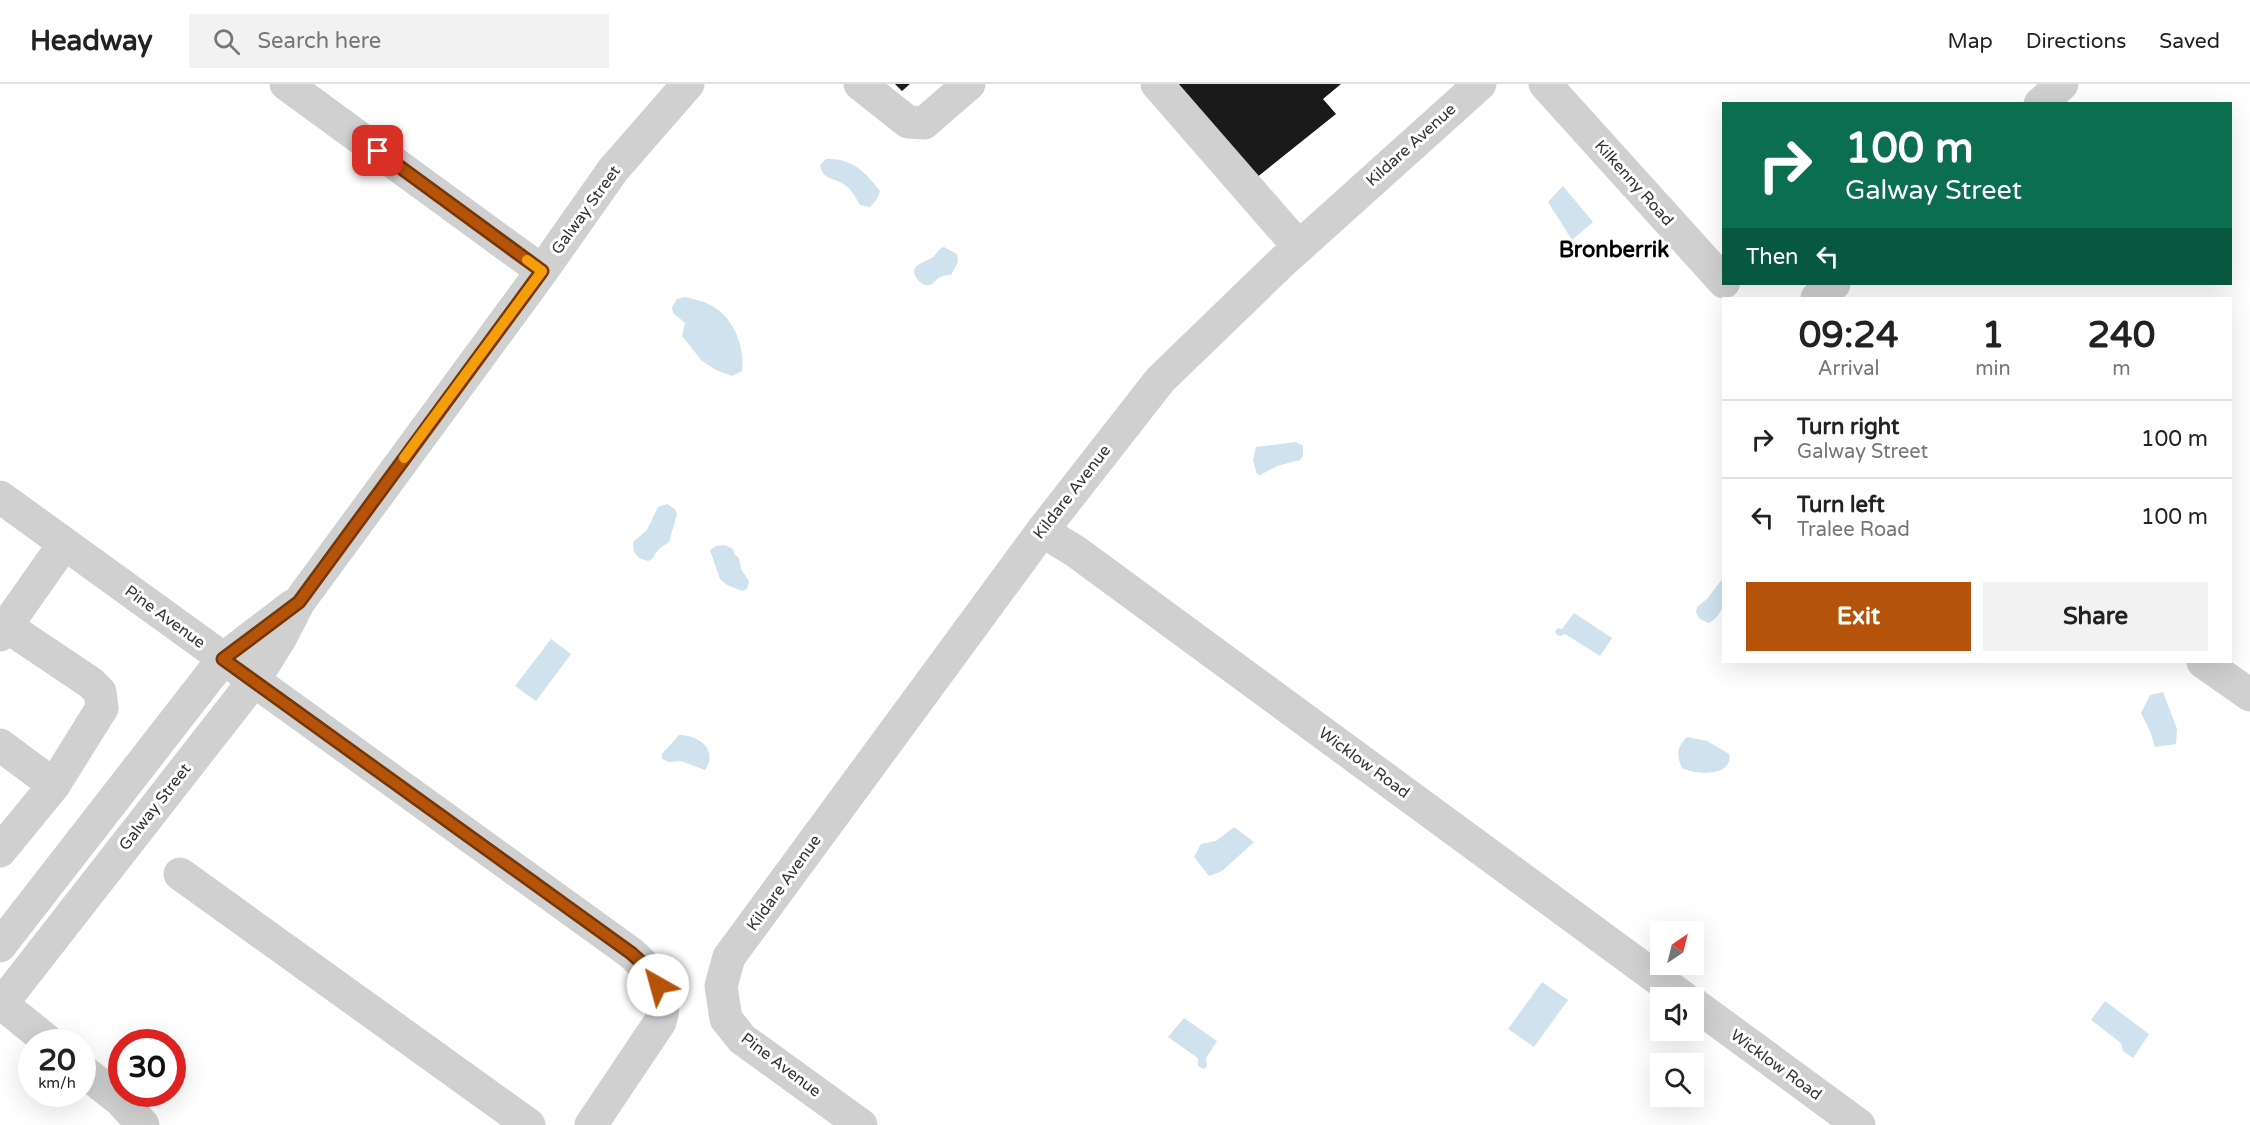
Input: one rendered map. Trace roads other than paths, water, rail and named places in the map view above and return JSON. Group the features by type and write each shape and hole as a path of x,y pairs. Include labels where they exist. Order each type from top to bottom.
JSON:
{"street":[{"path":"286,84 542,271"},
{"name":"Galway Street","path":"0,1005 253,682 281,637 299,602 542,271 613,170 688,84"},
{"path":"860,84 908,122 924,123 969,84"},
{"path":"1157,84 1299,247"},
{"name":"Kildare Avenue","path":"729,957 1042,531 1160,380 1299,247 1479,84"},
{"name":"Kilkenny Road","path":"1545,84 1722,281"},
{"path":"2042,102 2062,84"},
{"name":"Kilkenny Road","path":"1726,285 1738,297"},
{"path":"1817,297 1833,285"},
{"name":"Pine Avenue","path":"0,497 631,953 651,971 663,999 664,1011 660,1022 591,1125"},
{"name":"Wicklow Road","path":"1042,531 1075,551 1669,987"},
{"path":"0,851 54,785 102,708 100,692 91,683 3,631 64,544"},
{"name":"Galway Street","path":"0,946 223,659 299,602"},
{"path":"2205,663 2250,695"},
{"path":"0,745 54,785"},
{"path":"180,874 529,1125"},
{"path":"32,1029 0,1005 48,886"},
{"name":"Pine Avenue","path":"729,957 721,986 726,1018 742,1038 861,1125"},
{"name":"Wicklow Road","path":"1704,1011 1859,1125"},
{"path":"96,1088 115,1113 143,1125"}],"water":[{"path":"826,159 850,163 869,177 880,191 870,207 860,205 847,187 824,174 820,165"},
{"path":"1563,186 1593,222 1572,240 1548,202"},
{"path":"944,247 957,254 958,262 951,275 942,276 930,285 923,284 917,279 914,270"},
{"path":"685,297 709,304 726,318 740,343 742,371 732,376 716,370 702,361 682,336 685,323 673,313 672,307 677,299"},
{"path":"1296,442 1303,446 1303,456 1300,460 1277,466 1260,475 1257,474 1253,460 1256,447"},
{"path":"667,504 675,509 677,514 669,542 658,550 652,559 648,561 639,558 634,552 633,542 647,530 658,507"},
{"path":"725,545 733,549 739,558 741,569 749,581 747,589 742,591 727,585 720,579 710,550 716,546"},
{"path":"1722,579 1722,609 1709,623 1700,619 1696,613 1697,607 1707,599"},
{"path":"1574,613 1612,638 1600,656 1565,634 1557,635 1555,631 1558,628 1562,629"},
{"path":"551,639 571,654 536,701 515,686"},
{"path":"2163,692 2177,729 2176,744 2155,747 2141,713 2150,695"},
{"path":"679,735 693,738 705,745 710,756 705,770 681,761 669,762 662,759 662,754"},
{"path":"1687,737 1707,741 1729,754 1726,767 1704,773 1682,768 1678,751"},
{"path":"1234,827 1254,842 1222,871 1209,876 1194,857 1201,844 1216,841"},
{"path":"1542,982 1568,1000 1534,1047 1508,1029"},
{"path":"2105,1001 2149,1034 2133,1058 2123,1051 2121,1043 2091,1020"},
{"path":"1184,1018 1217,1041 1206,1058 1207,1066 1204,1069 1198,1066 1198,1058 1168,1037"}],"district":[{"name":"Bronberrik","path":"1614,250"}]}
